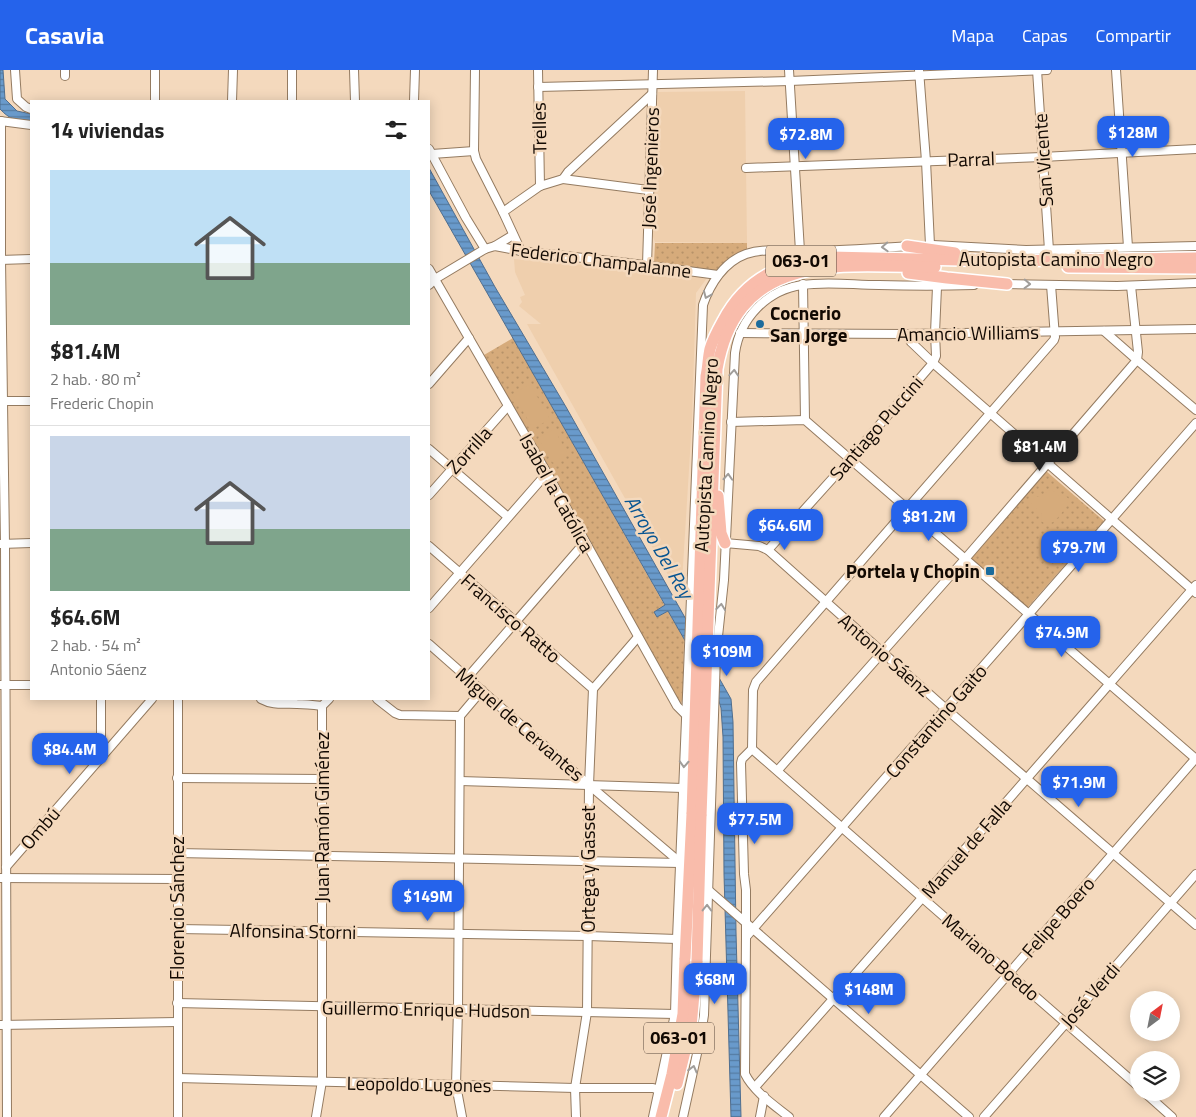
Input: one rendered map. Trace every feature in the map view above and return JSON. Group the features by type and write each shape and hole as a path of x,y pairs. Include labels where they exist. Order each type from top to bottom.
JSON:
{"highway":[{"path":"907,246 1004,260"},
{"name":"Autopista Camino Negro","path":"669,1117 691,1027 691,960 701,685 699,612 706,376 710,349 727,312 754,282 770,272 808,260 830,257 1004,260 1196,258"},
{"name":"Autopista Camino Negro","path":"699,612 714,438 717,368 720,353 733,321 745,305 760,291 795,272 836,266 1196,268"},
{"path":"867,266 947,278 1007,284"},
{"path":"714,438 721,533 725,543"},
{"name":"Autopista Camino Negro","path":"661,1117 672,1074 691,960"}],"street":[{"path":"15,70 17,98 30,109"},
{"path":"155,70 155,100"},
{"path":"232,100 233,70"},
{"path":"292,70 292,100"},
{"path":"354,70 355,100"},
{"path":"414,70 414,100"},
{"path":"474,70 474,151 476,159 521,251"},
{"name":"Trelles","path":"538,70 540,186"},
{"name":"José Ingenieros","path":"647,265 653,70"},
{"path":"789,70 800,251"},
{"name":"San Vicente","path":"1037,70 1049,250"},
{"path":"538,88 790,81 919,72 1047,70"},
{"path":"1116,70 1128,247"},
{"path":"919,72 930,245"},
{"path":"563,179 568,172 652,94"},
{"path":"7,1117 3,878 6,867 3,782 1,121 30,125"},
{"name":"Parral","path":"746,168 1196,149"},
{"path":"474,151 431,151 466,218 485,249"},
{"path":"503,212 540,186 563,179 648,190"},
{"path":"495,246 513,235"},
{"path":"653,1117 675,1014 689,664 699,612 702,314 705,300 718,275 729,264 746,254 765,250 800,251 930,245 1049,250 1196,246"},
{"name":"Federico Champalanne","path":"430,284 435,279 485,249 495,246 521,251 718,275"},
{"path":"0,260 30,259"},
{"name":"Isabel la Católica","path":"430,270 547,473 677,706 686,716"},
{"path":"683,1117 703,1025 716,655 724,580 735,353 740,333 746,321 760,304 784,290 804,284 936,287 1007,284 1131,286 1196,283"},
{"path":"804,284 805,420"},
{"path":"789,1117 748,1081 745,1068 746,922 741,763 742,759 752,748 753,690 756,682 1054,340 1052,285"},
{"path":"778,770 965,559 1136,360 1138,352 1131,286"},
{"name":"Santiago Puccini","path":"768,550 933,363 936,356 936,287"},
{"name":"Amancio Williams","path":"740,333 906,334 1196,329"},
{"path":"1104,331 1196,410"},
{"path":"906,334 911,342 933,363 1046,463 1111,520 1195,589"},
{"path":"430,383 469,338"},
{"path":"1,401 30,401"},
{"name":"Zorrilla","path":"430,494 508,406"},
{"path":"731,422 805,420 1196,759"},
{"name":"Constantino Gaito","path":"746,937 1196,423"},
{"path":"430,450 508,517"},
{"path":"430,607 547,473"},
{"path":"467,678 585,542"},
{"path":"2,544 30,543"},
{"name":"Antonio Sáenz","path":"725,543 759,546 768,550 882,653 1196,925"},
{"name":"Francisco Ratto","path":"430,547 592,689"},
{"name":"Manuel de Falla","path":"755,1087 924,898 1109,683 1195,589"},
{"path":"592,689 638,637"},
{"name":"Miguel de Cervantes","path":"430,645 969,1117"},
{"path":"3,685 30,685"},
{"name":"Ortega y Gasset","path":"576,1117 575,1088 587,1012 588,785 592,689"},
{"path":"462,1117 456,1084 460,716 482,690"},
{"path":"101,700 101,757"},
{"name":"Ombú","path":"6,867 151,700"},
{"name":"Florencio Sánchez","path":"178,700 178,1117"},
{"path":"264,700 277,705 322,706"},
{"name":"Juan Ramón Giménez","path":"316,1117 322,1081 322,706 328,700"},
{"path":"378,700 400,715 460,716"},
{"name":"Mariano Boedo","path":"752,748 1130,1080"},
{"name":"Felipe Boero","path":"884,1117 1112,853 1196,759"},
{"path":"178,778 322,779"},
{"path":"460,781 683,788"},
{"path":"177,853 680,863"},
{"name":"José Verdi","path":"984,1117 1196,874"},
{"path":"3,878 178,879"},
{"name":"Alfonsina Storni","path":"178,929 677,939"},
{"name":"Guillermo Enrique Hudson","path":"177,1003 675,1014"},
{"path":"4,1025 177,1022"},
{"name":"Leopoldo Lugones","path":"178,1078 575,1088 653,1088 659,1090"},
{"path":"760,1117 764,1096"},
{"path":"1154,1101 1172,1117"}],"shaded area":[{"path":"745,91 747,243 655,242 650,229 658,92"},
{"path":"655,243 747,243 747,251 728,261 717,271 654,263"},
{"path":"514,259 633,269 707,278 696,293 692,421 681,598 527,324 541,324 519,306 522,302 520,297 525,295 515,272"},
{"path":"513,338 665,606 654,612 657,617 668,611 684,639 683,697 681,704 677,701 484,355"},
{"path":"530,384 550,419 533,429 513,394"},
{"path":"554,429 568,454 553,463 538,438"},
{"path":"1046,471 1104,521 1027,608 969,557"},
{"path":"1051,489 1059,496 1063,494 1069,499 1067,501 1068,505 1055,521 1047,525 1041,521 1042,514 1028,501 1034,495 1039,497"}],"water":[{"path":"0,70 3,70 5,99 17,111 30,114 30,122 14,119 0,109"},
{"path":"430,170 731,699 741,1117 731,1117 721,708 718,698 668,611 657,617 654,612 665,605 430,193"}],"place":[{"name":"Cocnerio San Jorge","path":"760,324"},
{"name":"Portela y Chopin","path":"990,571"}],"water label":[{"name":"Arroyo Del Rey","path":"659,547"}]}
